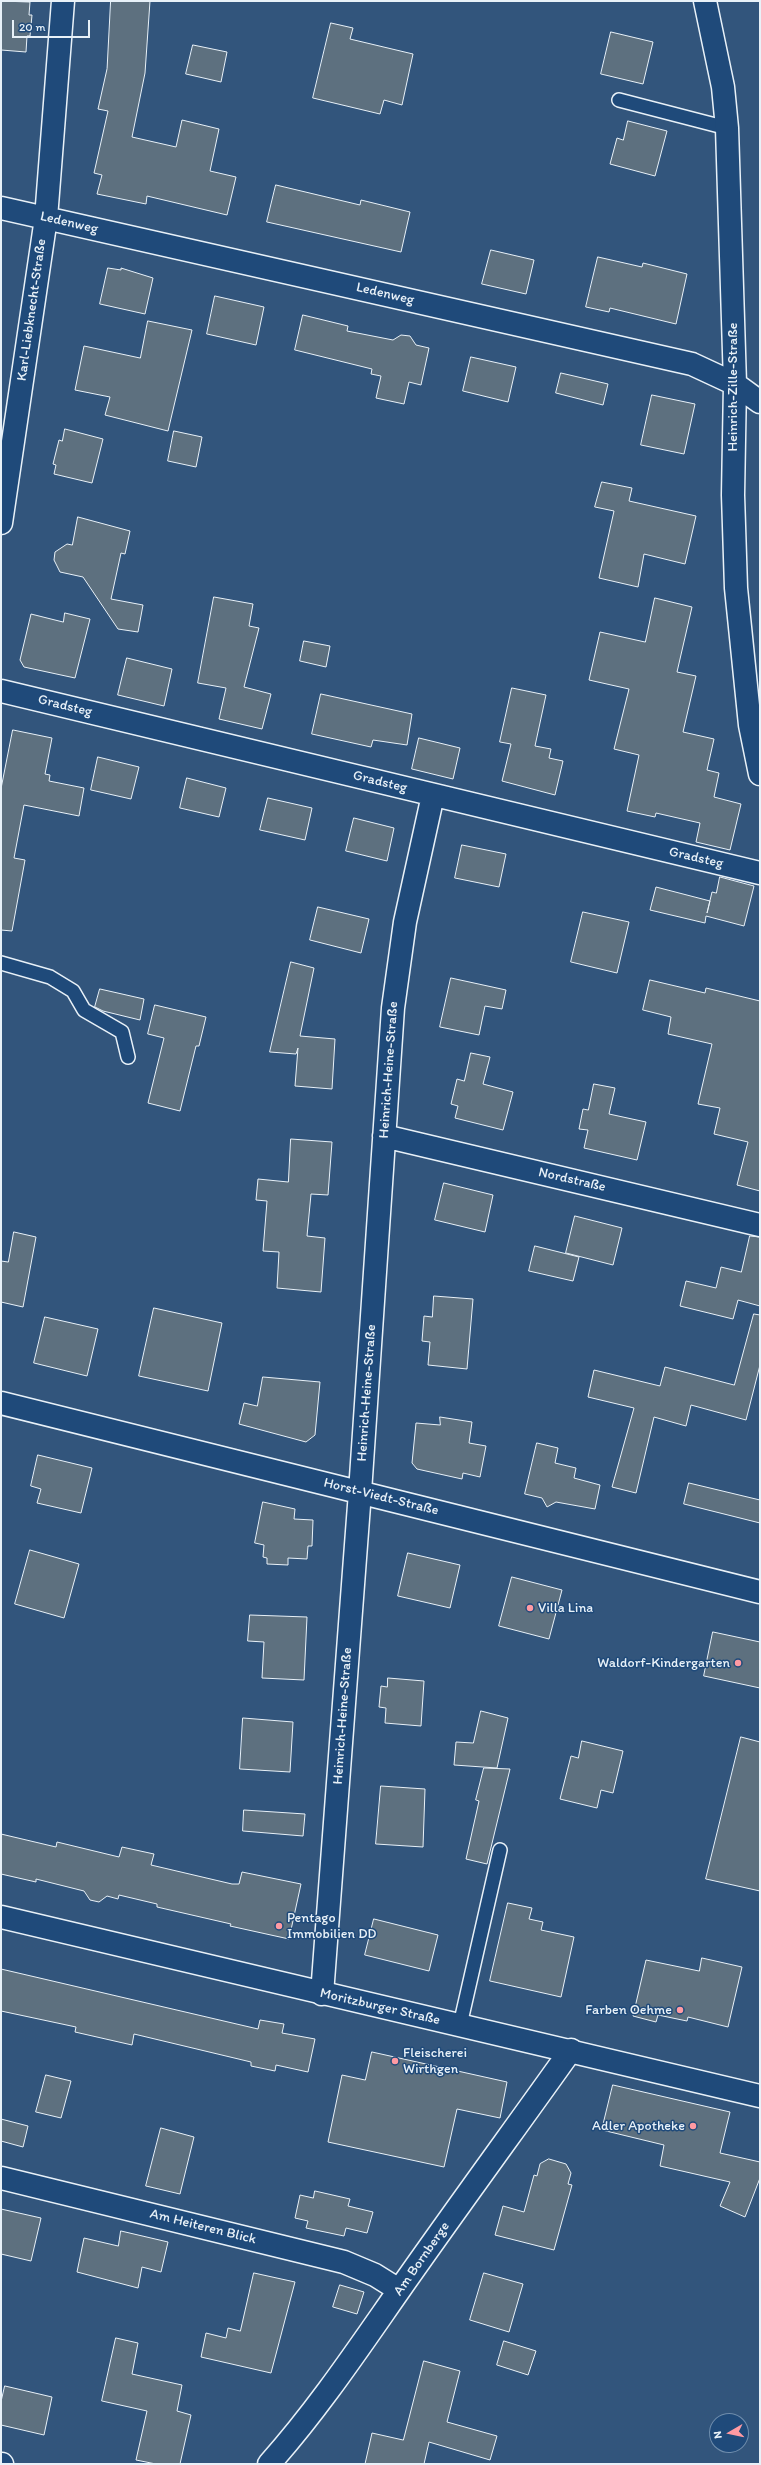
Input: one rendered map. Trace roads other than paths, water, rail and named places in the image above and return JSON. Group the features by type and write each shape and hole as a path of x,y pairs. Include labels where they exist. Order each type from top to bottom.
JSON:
{"street":[{"name":"Karl-Liebknecht-Straße","path":"1,522 46,218 63,1"},
{"name":"Heinrich-Zille-Straße","path":"705,1 723,87 727,128 735,384 733,495 736,588 750,725 760,774"},
{"name":"Ledenweg","path":"1,208 692,364 735,384 760,402"},
{"name":"Gradsteg","path":"1,691 760,873"},
{"name":"Heinrich-Heine-Straße","path":"322,1994 360,1492 393,1008 404,930 433,795"},
{"name":"Nordstraße","path":"384,1136 760,1225"},
{"name":"Horst-Viedt-Straße","path":"1,1403 760,1592"},
{"name":"Moritzburger Straße","path":"1,1917 322,1994 571,2050 760,2096"},
{"name":"Am Bornberge","path":"269,2464 297,2434 361,2349 399,2290 571,2050"},
{"name":"Am Heiteren Blick","path":"1,2178 344,2262 375,2275 399,2290"}],"lane":[{"path":"619,100 727,128"},
{"path":"1,963 50,977 74,991 84,1010 122,1032 128,1057"},
{"path":"460,2025 500,1850"}],"place":[{"name":"Villa Lina","path":"530,1608"},
{"name":"Waldorf-Kindergarten","path":"738,1663"},
{"name":"Pentago Immobilien DD","path":"279,1926"},
{"name":"Farben Oehme","path":"680,2010"},
{"name":"Fleischerei Wirthgen","path":"395,2061"},
{"name":"Adler Apotheke","path":"693,2126"}]}
